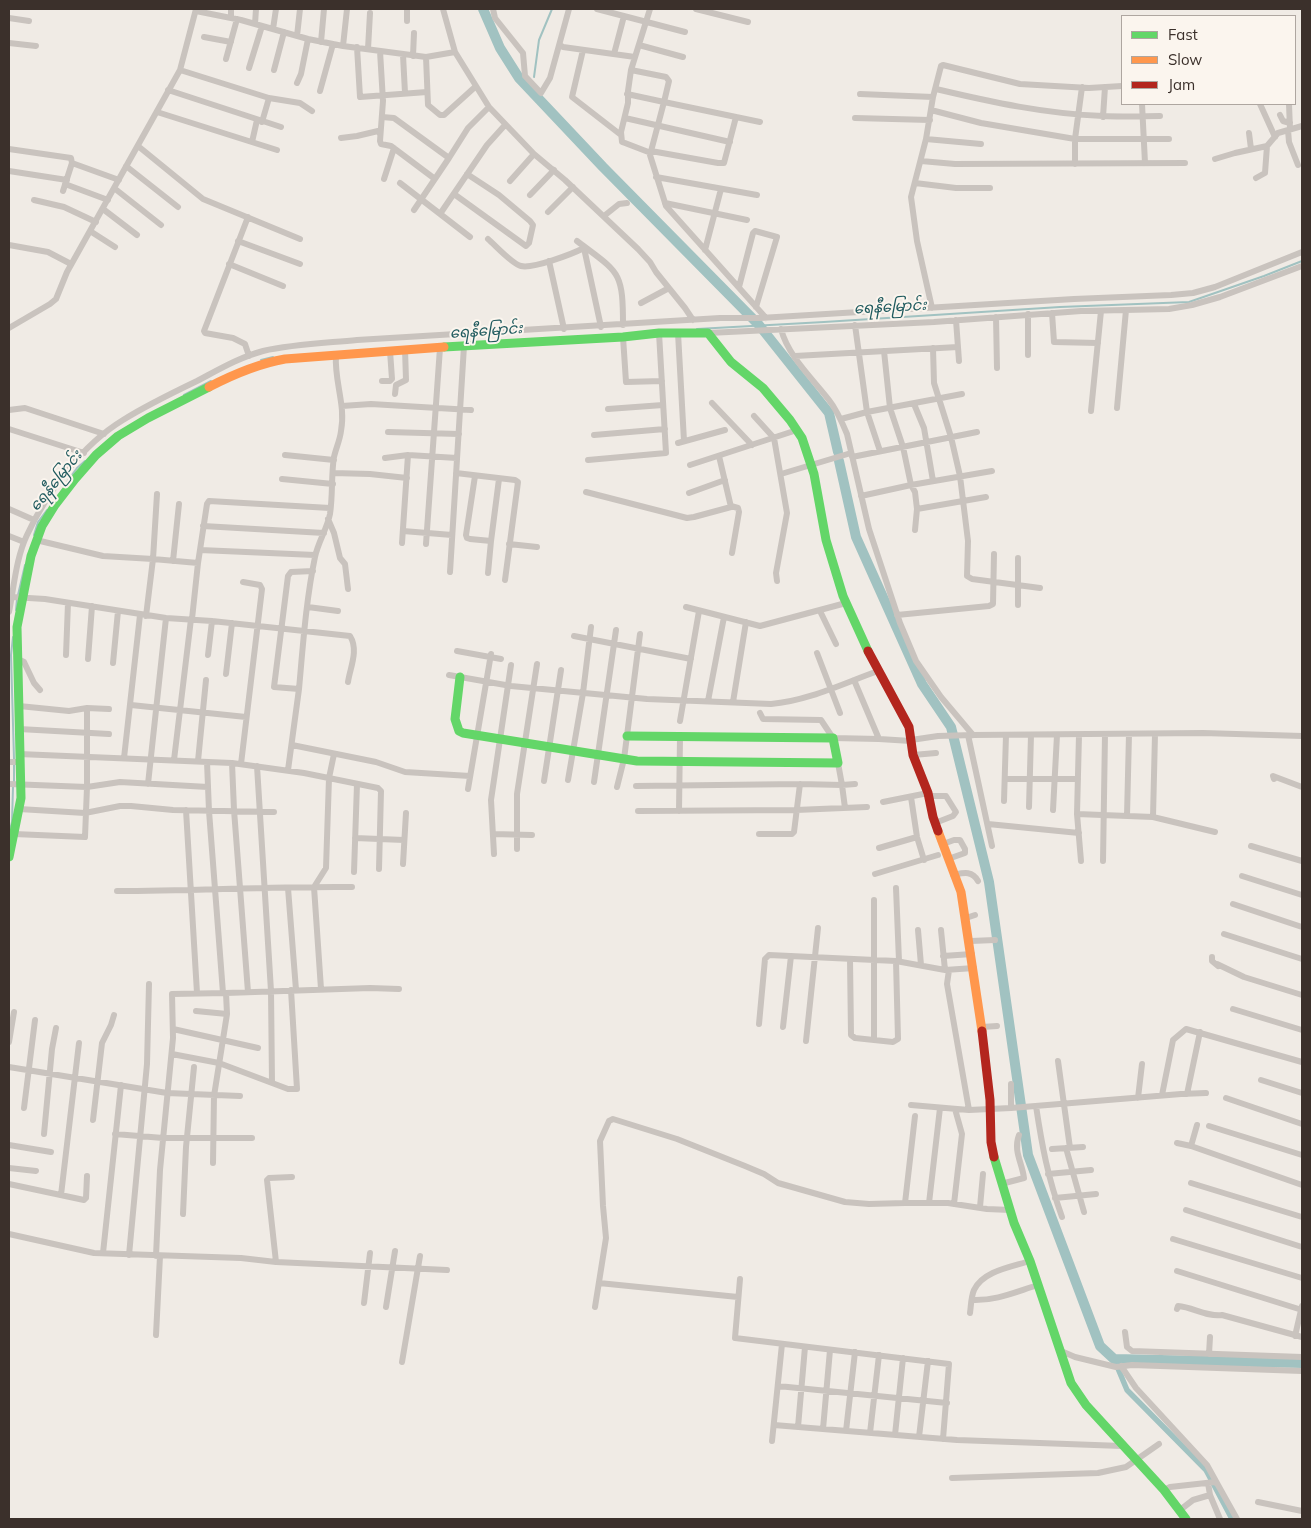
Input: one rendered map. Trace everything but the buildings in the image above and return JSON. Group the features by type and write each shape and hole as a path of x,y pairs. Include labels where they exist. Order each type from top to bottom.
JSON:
{"street":[{"path":"226,58 231,42 234,18 231,9"},
{"path":"249,68 258,25 256,9"},
{"path":"273,29 276,9"},
{"path":"297,36 300,9"},
{"path":"321,42 324,9"},
{"path":"343,46 347,9"},
{"path":"407,9 407,21"},
{"path":"443,9 455,52 489,107 534,154 604,216 650,262 697,325 708,333 731,362 763,388 802,438 811,466 826,540 846,603 878,671 910,727 913,755 928,795 935,823 953,875 970,917 972,954 982,1027 990,1109 991,1142 1001,1184 1030,1261 1071,1383 1086,1405 1164,1490 1186,1519"},
{"path":"493,9 495,18 523,53 525,76 541,93 550,78 569,9"},
{"path":"597,9 685,32"},
{"path":"650,9 631,70 626,118 621,135 622,142 651,152 721,163 726,160 736,117"},
{"path":"696,9 748,22"},
{"path":"9,328 56,299 71,264 180,70 196,10 234,18 308,40 343,46 426,57 455,52"},
{"path":"368,49 370,13"},
{"path":"614,54 624,16"},
{"path":"9,18 29,21"},
{"path":"274,70 284,32"},
{"path":"413,56 414,33"},
{"path":"204,37 231,42"},
{"path":"297,83 301,74 308,40"},
{"path":"9,43 36,46"},
{"path":"320,91 333,44"},
{"path":"560,45 563,47 635,57"},
{"path":"639,45 683,57"},
{"path":"357,47 360,98 383,100 405,94 428,92"},
{"path":"583,50 572,97 621,135"},
{"path":"380,51 383,100 381,144 394,148 435,179"},
{"path":"403,55 405,94"},
{"path":"426,57 428,106 442,116 476,87"},
{"path":"932,308 913,218 911,197 926,139 939,68 943,65 1020,84 1082,88 1121,86"},
{"path":"180,70 269,98 300,103 312,111"},
{"path":"631,70 668,78 651,152 656,177 667,208 756,307 763,318"},
{"path":"1103,116 1105,87"},
{"path":"1075,164 1077,114 1082,88"},
{"path":"936,89 1011,106 1077,114 1160,116"},
{"path":"168,90 280,127"},
{"path":"627,94 760,122"},
{"path":"860,94 933,97"},
{"path":"252,142 269,98"},
{"path":"1142,105 1145,163"},
{"path":"1260,105 1275,137"},
{"path":"1290,105 1289,142 1298,165"},
{"path":"414,210 468,128 489,107"},
{"path":"931,110 981,123 1075,139 1168,139"},
{"path":"157,112 277,150"},
{"path":"1280,115 1289,127"},
{"path":"382,117 394,118 449,158"},
{"path":"626,118 730,142"},
{"path":"855,118 930,120"},
{"path":"440,214 488,145 506,125"},
{"path":"1256,178 1265,173 1267,146 1278,133 1289,127 1302,126"},
{"path":"341,138 378,131 380,134"},
{"path":"1249,133 1251,149"},
{"path":"926,139 981,144"},
{"path":"138,146 203,199 300,239"},
{"path":"1215,159 1267,146"},
{"path":"384,180 394,148"},
{"path":"9,149 71,158 72,163 65,185"},
{"path":"510,181 534,154"},
{"path":"921,161 953,164 1185,163"},
{"path":"72,163 119,180"},
{"path":"126,166 178,207"},
{"path":"530,195 554,170"},
{"path":"9,172 65,185 108,200"},
{"path":"454,194 526,246 528,245 533,225 530,221 499,195 467,174"},
{"path":"656,177 757,195"},
{"path":"400,183 470,237"},
{"path":"915,183 956,188 990,188"},
{"path":"114,188 161,225"},
{"path":"548,212 573,188"},
{"path":"705,250 720,189"},
{"path":"34,200 64,207 96,222"},
{"path":"604,216 619,204 627,203"},
{"path":"665,203 747,220"},
{"path":"103,209 137,235"},
{"path":"248,218 204,331 233,338 245,344 250,356"},
{"path":"90,231 114,247"},
{"path":"739,288 752,233 755,231 777,237 756,307"},
{"path":"488,239 520,266 524,267 586,249"},
{"path":"238,241 300,264"},
{"path":"577,241 607,263 617,274 623,294 623,325"},
{"path":"9,245 48,252 71,264"},
{"path":"586,249 601,326"},
{"path":"9,612 18,597 36,540 55,505 96,455 144,414 239,360 276,348 325,343 601,326 697,325 745,319 1171,295 1215,287 1302,252"},
{"path":"549,261 564,329"},
{"path":"229,264 283,286"},
{"path":"708,333 1192,306 1261,283 1302,266"},
{"path":"641,303 669,288"},
{"path":"1091,411 1101,310"},
{"path":"1117,408 1126,310"},
{"path":"1052,313 1054,342 1098,343"},
{"path":"1028,314 1028,355"},
{"path":"996,316 997,368"},
{"path":"956,320 959,361"},
{"path":"9,856 19,809 19,706 14,659 17,627 18,567 24,542 34,520 54,487 84,453 104,434 123,420 144,414 243,370 268,362 405,349 678,333 697,325"},
{"path":"855,325 867,412 880,451"},
{"path":"781,329 784,340 841,419 847,434 869,529 897,615 916,661 971,735 992,846"},
{"path":"588,460 666,453 660,333"},
{"path":"678,333 681,442 725,430"},
{"path":"623,337 626,382 662,381"},
{"path":"450,572 464,346"},
{"path":"795,356 958,347"},
{"path":"426,544 440,348"},
{"path":"932,348 934,383 951,437 960,476 968,541 967,576 1040,588"},
{"path":"395,394 396,385 406,380 405,349"},
{"path":"382,382 392,379 390,351"},
{"path":"884,351 890,408 903,447 918,509 915,530"},
{"path":"288,770 315,555 328,520 334,460 343,416 336,374 336,355"},
{"path":"841,419 867,412 962,394"},
{"path":"712,403 752,445"},
{"path":"342,406 371,404 471,410"},
{"path":"608,409 663,404"},
{"path":"914,404 924,428 933,481"},
{"path":"9,410 25,408 104,434"},
{"path":"754,416 774,438 787,512 776,573 777,581"},
{"path":"9,429 84,453"},
{"path":"594,435 665,429"},
{"path":"690,465 797,430"},
{"path":"388,432 459,434"},
{"path":"781,474 839,456 926,443 977,432"},
{"path":"285,455 334,460"},
{"path":"386,458 408,455 432,458 457,458"},
{"path":"402,543 408,455"},
{"path":"719,456 731,506"},
{"path":"861,496 992,471"},
{"path":"333,473 407,478"},
{"path":"456,473 515,480 518,482 505,580"},
{"path":"475,476 466,537 491,541"},
{"path":"282,479 333,484"},
{"path":"488,573 499,479"},
{"path":"689,493 725,480"},
{"path":"586,492 688,518 731,506 738,508 739,512 732,553"},
{"path":"124,758 130,705 153,559 157,494"},
{"path":"918,509 986,497"},
{"path":"174,760 179,709 207,504 209,501 330,508"},
{"path":"173,561 179,504"},
{"path":"9,509 34,520"},
{"path":"328,520 334,533 340,558 345,564 348,589"},
{"path":"203,526 324,533"},
{"path":"402,531 452,535"},
{"path":"9,536 24,542"},
{"path":"36,540 103,556 198,563"},
{"path":"509,544 537,547"},
{"path":"200,550 315,555"},
{"path":"897,615 989,606 993,604 994,554"},
{"path":"1018,558 1018,605"},
{"path":"9,565 18,567"},
{"path":"299,689 274,687 289,575 294,571 313,571"},
{"path":"241,764 261,586 243,582"},
{"path":"18,597 166,618 350,636 352,639 354,662 348,682"},
{"path":"66,655 68,603"},
{"path":"686,607 760,626 846,603"},
{"path":"88,659 92,606"},
{"path":"308,607 338,610"},
{"path":"113,663 118,611"},
{"path":"680,721 699,611"},
{"path":"820,611 836,644"},
{"path":"708,701 724,617"},
{"path":"148,784 166,618"},
{"path":"208,655 212,621"},
{"path":"733,702 746,622"},
{"path":"226,674 232,624"},
{"path":"568,780 583,693 591,627"},
{"path":"594,782 616,630"},
{"path":"617,787 624,759 640,634"},
{"path":"574,636 691,659"},
{"path":"457,650 501,659"},
{"path":"817,654 840,713"},
{"path":"468,789 491,656"},
{"path":"14,659 24,662 34,683 40,690"},
{"path":"518,849 517,794 537,664"},
{"path":"494,854 491,800 511,665"},
{"path":"544,781 561,670"},
{"path":"449,675 508,686 632,698 782,703 878,671"},
{"path":"460,677 455,719 459,731 463,733 637,761 838,763"},
{"path":"198,762 206,680"},
{"path":"854,680 879,739"},
{"path":"130,705 246,717"},
{"path":"19,706 69,711 87,708 109,710"},
{"path":"14,834 85,837 88,757 87,708"},
{"path":"760,714 763,719 821,720 833,738 845,808"},
{"path":"19,729 109,734"},
{"path":"627,736 833,738 911,741 938,736 971,735 1203,733 1302,736"},
{"path":"1103,861 1104,734"},
{"path":"1127,816 1129,734"},
{"path":"1153,818 1155,734"},
{"path":"1004,801 1006,735"},
{"path":"1029,807 1031,735"},
{"path":"1053,810 1057,735"},
{"path":"1079,735 1077,814 1081,861"},
{"path":"679,811 680,737"},
{"path":"292,745 376,762 405,772 470,776"},
{"path":"913,755 936,753"},
{"path":"321,989 314,887 326,868 329,778 334,754"},
{"path":"9,762 19,759 88,757 232,763 288,770 378,788 381,791 379,869"},
{"path":"207,762 215,889 227,1014 214,1096 213,1163"},
{"path":"232,763 239,887 248,992"},
{"path":"258,766 259,811 271,991 272,1083"},
{"path":"1274,779 1273,776 1302,787"},
{"path":"1005,779 1078,779"},
{"path":"9,784 87,788 120,782 208,787"},
{"path":"354,872 356,784"},
{"path":"759,834 792,834 794,832 800,784"},
{"path":"636,786 855,784"},
{"path":"911,796 917,836 924,860"},
{"path":"884,802 911,796 946,796 956,812 953,816 935,823"},
{"path":"19,809 85,813 120,806 209,811 274,812"},
{"path":"638,811 796,810 867,807"},
{"path":"186,810 197,993"},
{"path":"403,864 406,813"},
{"path":"1077,814 1153,818 1214,832"},
{"path":"988,824 1079,833"},
{"path":"493,834 532,835"},
{"path":"879,848 917,836"},
{"path":"355,838 404,840"},
{"path":"943,844 960,840 965,849 964,854 948,859"},
{"path":"1251,846 1302,861"},
{"path":"875,874 938,855"},
{"path":"953,875 969,873 978,880"},
{"path":"1242,876 1302,895"},
{"path":"117,891 239,887 352,887"},
{"path":"172,1054 218,1065 288,1089 296,1089 298,1087 288,888"},
{"path":"850,959 851,1035 855,1038 896,1042 898,1039 896,888"},
{"path":"874,900 874,1040"},
{"path":"1233,904 1302,927"},
{"path":"806,1042 818,928"},
{"path":"918,930 921,965"},
{"path":"941,930 943,956 947,970 947,984 969,1110"},
{"path":"1224,934 1302,959"},
{"path":"971,941 995,940"},
{"path":"943,956 972,954"},
{"path":"759,1024 766,959 769,955 897,961 947,970 974,968"},
{"path":"783,1027 791,956"},
{"path":"1212,957 1212,961 1218,966 1217,964 1244,976 1302,995"},
{"path":"129,1255 149,1041 149,984"},
{"path":"156,1335 163,1138 172,1054 172,994 399,988"},
{"path":"1232,1009 1302,1030"},
{"path":"196,1011 227,1014"},
{"path":"9,1042 14,1012"},
{"path":"94,1120 102,1043 114,1015"},
{"path":"24,1108 35,1020"},
{"path":"982,1027 997,1026"},
{"path":"44,1134 52,1049 56,1028"},
{"path":"173,1029 258,1048"},
{"path":"1162,1095 1173,1040 1186,1029 1302,1062"},
{"path":"1187,1094 1200,1032"},
{"path":"61,1195 79,1043"},
{"path":"1058,1061 1065,1104 1068,1148 1084,1212"},
{"path":"1138,1098 1142,1064"},
{"path":"183,1214 187,1138 194,1067"},
{"path":"9,1068 167,1093 240,1096"},
{"path":"1261,1080 1302,1093"},
{"path":"1010,1084 1015,1108"},
{"path":"103,1253 121,1085"},
{"path":"911,1105 969,1110 1206,1093"},
{"path":"1226,1098 1302,1124"},
{"path":"1034,1106 1048,1174 1062,1216"},
{"path":"929,1203 940,1108"},
{"path":"954,1204 962,1134 955,1109"},
{"path":"905,1203 914,1116"},
{"path":"595,1307 606,1238 600,1141 609,1121 613,1120 677,1139 758,1171 778,1183 854,1203 954,1204 1010,1210"},
{"path":"1191,1146 1196,1125"},
{"path":"1209,1126 1302,1155"},
{"path":"115,1134 163,1138 252,1138"},
{"path":"1001,1184 1024,1178 1016,1152 1016,1143 1019,1136"},
{"path":"1177,1143 1191,1146 1302,1185"},
{"path":"9,1145 51,1152"},
{"path":"1052,1150 1083,1147"},
{"path":"9,1168 36,1172"},
{"path":"1048,1174 1091,1170"},
{"path":"980,1207 983,1174"},
{"path":"9,1184 85,1200 87,1176"},
{"path":"276,1262 267,1180 269,1178 292,1178"},
{"path":"1192,1183 1302,1217"},
{"path":"1055,1198 1096,1194"},
{"path":"1186,1210 1302,1247"},
{"path":"9,1234 90,1252 241,1258 276,1262 447,1270"},
{"path":"1173,1239 1302,1278"},
{"path":"386,1307 394,1267 395,1251"},
{"path":"364,1303 370,1253"},
{"path":"402,1362 420,1256"},
{"path":"970,1313 976,1287 989,1274 1030,1261"},
{"path":"1177,1271 1302,1308 1299,1337 1222,1315 1210,1315 1180,1306 1177,1309"},
{"path":"740,1279 735,1338 949,1364 943,1439"},
{"path":"599,1283 738,1296"},
{"path":"972,1300 994,1299 1038,1286"},
{"path":"1125,1332 1127,1347 1132,1351 1302,1357"},
{"path":"1208,1354 1210,1337"},
{"path":"772,1440 782,1344"},
{"path":"798,1427 803,1389 805,1347"},
{"path":"823,1429 830,1350"},
{"path":"1061,1351 1075,1357 1119,1367 1132,1365 1302,1371"},
{"path":"846,1431 855,1352"},
{"path":"870,1433 879,1355"},
{"path":"895,1435 903,1358"},
{"path":"919,1437 928,1361"},
{"path":"1119,1367 1206,1465 1213,1483 1237,1519"},
{"path":"778,1386 947,1403"},
{"path":"774,1425 943,1439 1122,1446"},
{"path":"952,1478 1091,1474 1126,1468 1160,1444"},
{"path":"1164,1490 1170,1487 1213,1483"},
{"path":"1210,1519 1219,1517 1210,1495 1213,1483"},
{"path":"1180,1510 1194,1500 1210,1495"},
{"path":"1258,1502 1302,1510"}],"waterway":[{"path":"483,9 500,48 519,78 603,167 759,325 829,413 838,452"},
{"name":"ရေနီမြောင်း","path":"534,77 539,40 552,9"},
{"name":"ရေနီမြောင်း","path":"697,329 1060,307 1189,302 1302,261"},
{"name":"ရေနီမြောင်း","path":"261,360 273,357"},
{"name":"ရေနီမြောင်း","path":"184,395 211,381"},
{"name":"ရေနီမြောင်း","path":"67,482 77,468 85,461"},
{"path":"839,461 856,537 922,684 951,727 989,882 1028,1155 1100,1346 1114,1359 1302,1363"},
{"name":"ရေနီမြောင်း","path":"34,535 38,522 47,510"},
{"name":"ရေနီမြောင်း","path":"18,595 25,565"},
{"name":"ရေနီမြောင်း","path":"16,610 17,599"},
{"name":"ရေနီမြောင်း","path":"13,637 11,655 14,759"},
{"name":"ရေနီမြောင်း","path":"14,764 14,782"},
{"name":"ရေနီမြောင်း","path":"9,834 12,822 13,787"},
{"path":"1114,1359 1127,1390 1206,1470 1232,1519"}],"traffic: fast":[{"path":"444,347 623,337 659,333 708,333 731,362 763,388 790,420 802,438 814,474 826,540 843,596 868,651"},
{"path":"9,857 21,798 17,627 31,556 42,526 75,479 96,455 118,436 148,418 209,387"},
{"path":"460,677 455,719 459,731 463,733 637,761 838,763 833,738 627,736"},
{"path":"994,1157 1014,1223 1030,1261 1071,1383 1086,1405 1164,1490 1186,1519"}],"traffic: slow":[{"path":"209,387 246,370 285,359 444,347"},
{"path":"938,831 961,892 982,1031"}],"traffic: jam":[{"path":"868,651 909,727 913,755 928,793 938,831"},
{"path":"982,1031 990,1100 991,1142 994,1157"}]}
